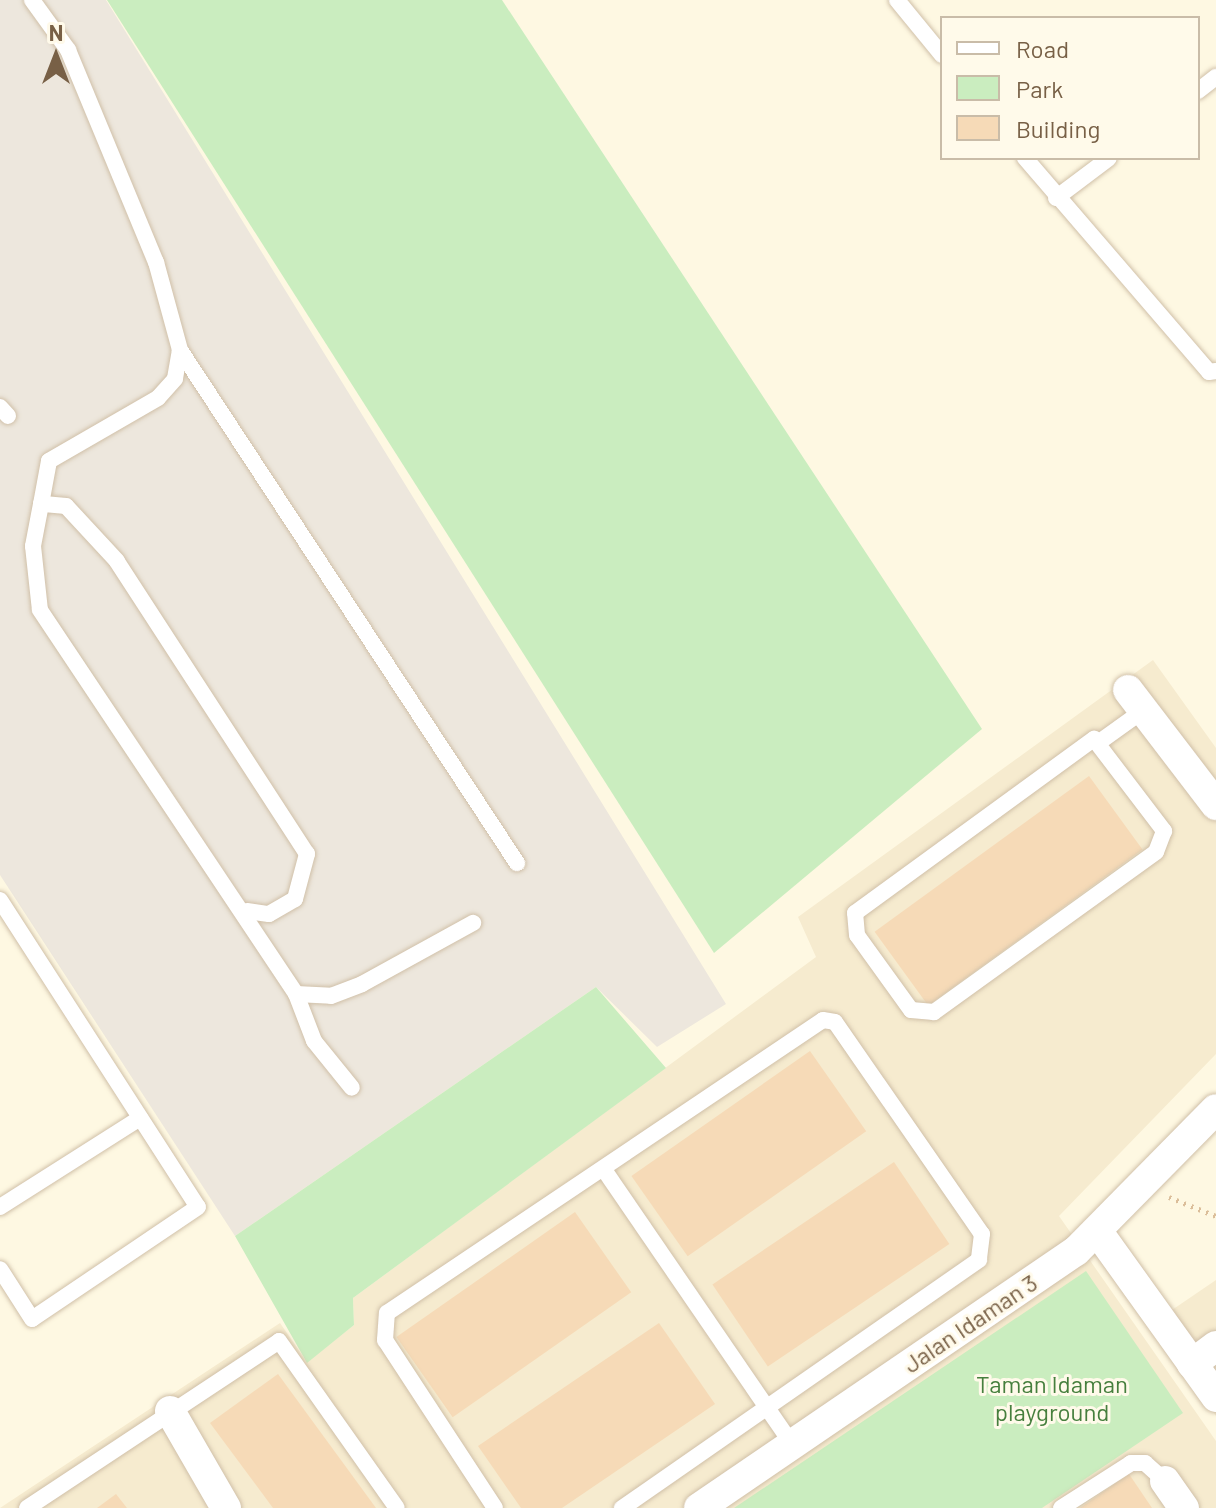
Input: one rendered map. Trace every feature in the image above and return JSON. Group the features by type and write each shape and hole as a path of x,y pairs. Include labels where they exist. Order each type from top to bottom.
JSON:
{"street":[{"path":"1136,700 1216,805"},
{"name":"Jalan Idaman 3","path":"699,1508 1098,1232 1216,1109"},
{"path":"1098,1232 1204,1355 1216,1397"},
{"path":"170,1411 226,1508"},
{"path":"1165,1481 1184,1508"}],"lane":[{"path":"32,0 68,50 156,262 180,350 517,863"},
{"path":"897,0 940,53"},
{"path":"1200,89 1216,77"},
{"path":"1027,160 1056,198 1209,372 1216,371"},
{"path":"1056,198 1106,160"},
{"path":"180,350 175,379 158,398 49,461 33,546 40,610 218,887 247,911 296,994 314,1041 352,1088"},
{"path":"41,504 66,506 117,561 307,854 295,899 269,914 247,911"},
{"path":"1098,743 1136,700"},
{"path":"1094,739 1098,743 1164,831 1156,852 934,1012 911,1010 857,935 855,913 1094,739"},
{"path":"0,900 198,1207 32,1319 0,1269"},
{"path":"296,994 331,996 362,984 473,923"},
{"path":"495,1508 381,1325 387,1313 605,1171 823,1020 842,1031 982,1234 979,1260 767,1411 622,1508"},
{"path":"0,1207 140,1118"},
{"path":"605,1171 792,1444"},
{"path":"27,1508 279,1341 397,1508"},
{"path":"1061,1508 1131,1463 1145,1463 1165,1481"}],"path":[{"path":"1152,1178 1178,1206 1216,1216"}],"shaded area":[{"path":"0,0 106,0 726,1004 657,1047 596,987 235,1236 0,875"},
{"path":"1153,660 1216,748 1216,1054 1059,1216 1216,1441 1216,1508 0,1508 280,1323 307,1362 354,1325 353,1298 816,957 798,917"},
{"path":"1216,1280 1216,1416 1150,1325"}],"green space":[{"path":"107,0 502,0 982,729 714,953"},
{"path":"596,987 666,1068 353,1298 354,1325 307,1363 235,1236"},
{"name":"Taman Idaman playground","path":"1086,1271 1183,1413 1042,1508 734,1508"}],"building":[{"path":"1089,776 1142,850 928,1005 875,932"},
{"path":"810,1051 866,1131 688,1256 631,1176"},
{"path":"894,1162 949,1244 768,1367 712,1284"},
{"path":"575,1212 631,1292 453,1417 396,1337"},
{"path":"659,1323 715,1404 562,1508 521,1508 478,1446"},
{"path":"278,1374 376,1508 273,1508 210,1423"},
{"path":"1129,1474 1152,1508 1080,1508"},
{"path":"116,1494 127,1508 97,1508"}]}
